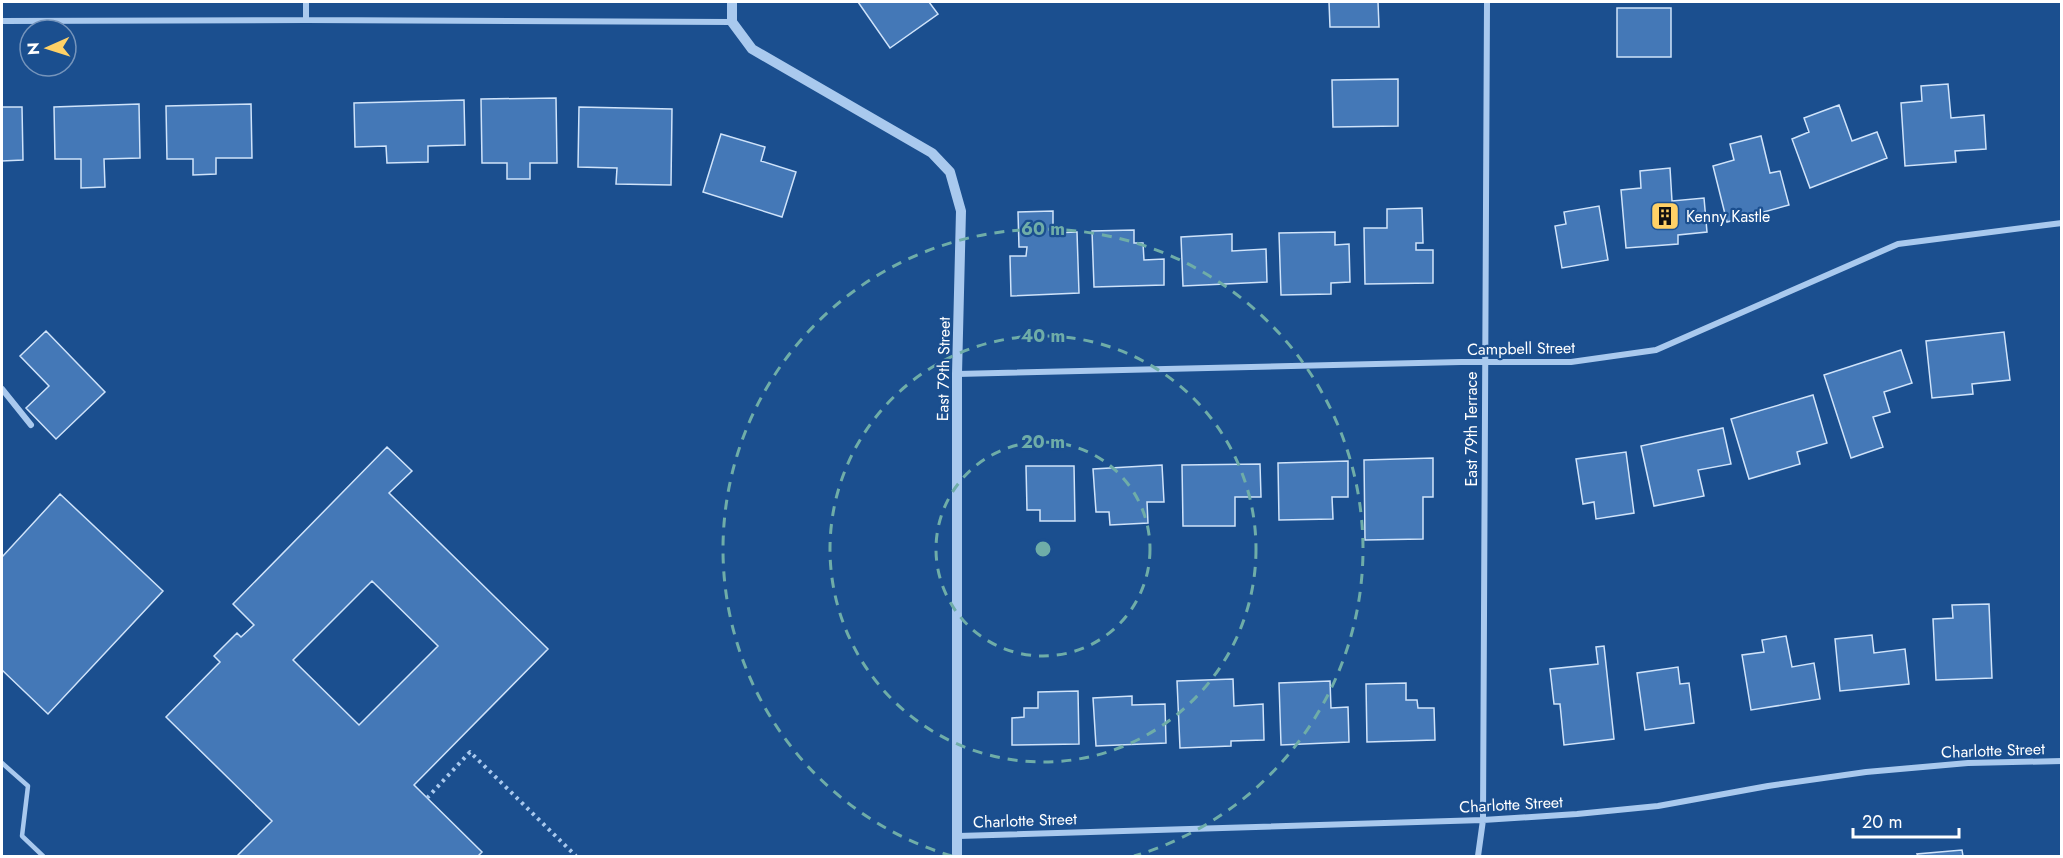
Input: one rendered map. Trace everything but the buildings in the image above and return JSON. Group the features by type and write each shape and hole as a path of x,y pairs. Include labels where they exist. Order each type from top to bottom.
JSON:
{"street":[{"path":"306,2 306,20"},
{"path":"2,21 732,22 732,2"},
{"name":"East 79th Terrace","path":"1478,856 1483,820 1486,2"},
{"name":"East 79th Street","path":"732,22 752,49 932,153 950,172 961,211 957,374 957,856"},
{"name":"Campbell Street","path":"957,374 1571,362 1656,351 1898,244 2061,223"},
{"path":"2,388 31,426"},
{"name":"Charlotte Street","path":"958,836 1483,820 1577,814 1658,806 1768,786 1866,772 1968,763 2061,760"}],"lane":[{"path":"2,763 28,786 22,836 43,856"}],"path":[{"path":"427,798 470,752 576,856"}],"place":[{"name":"Kenny Kastle","path":"1665,216"}]}
